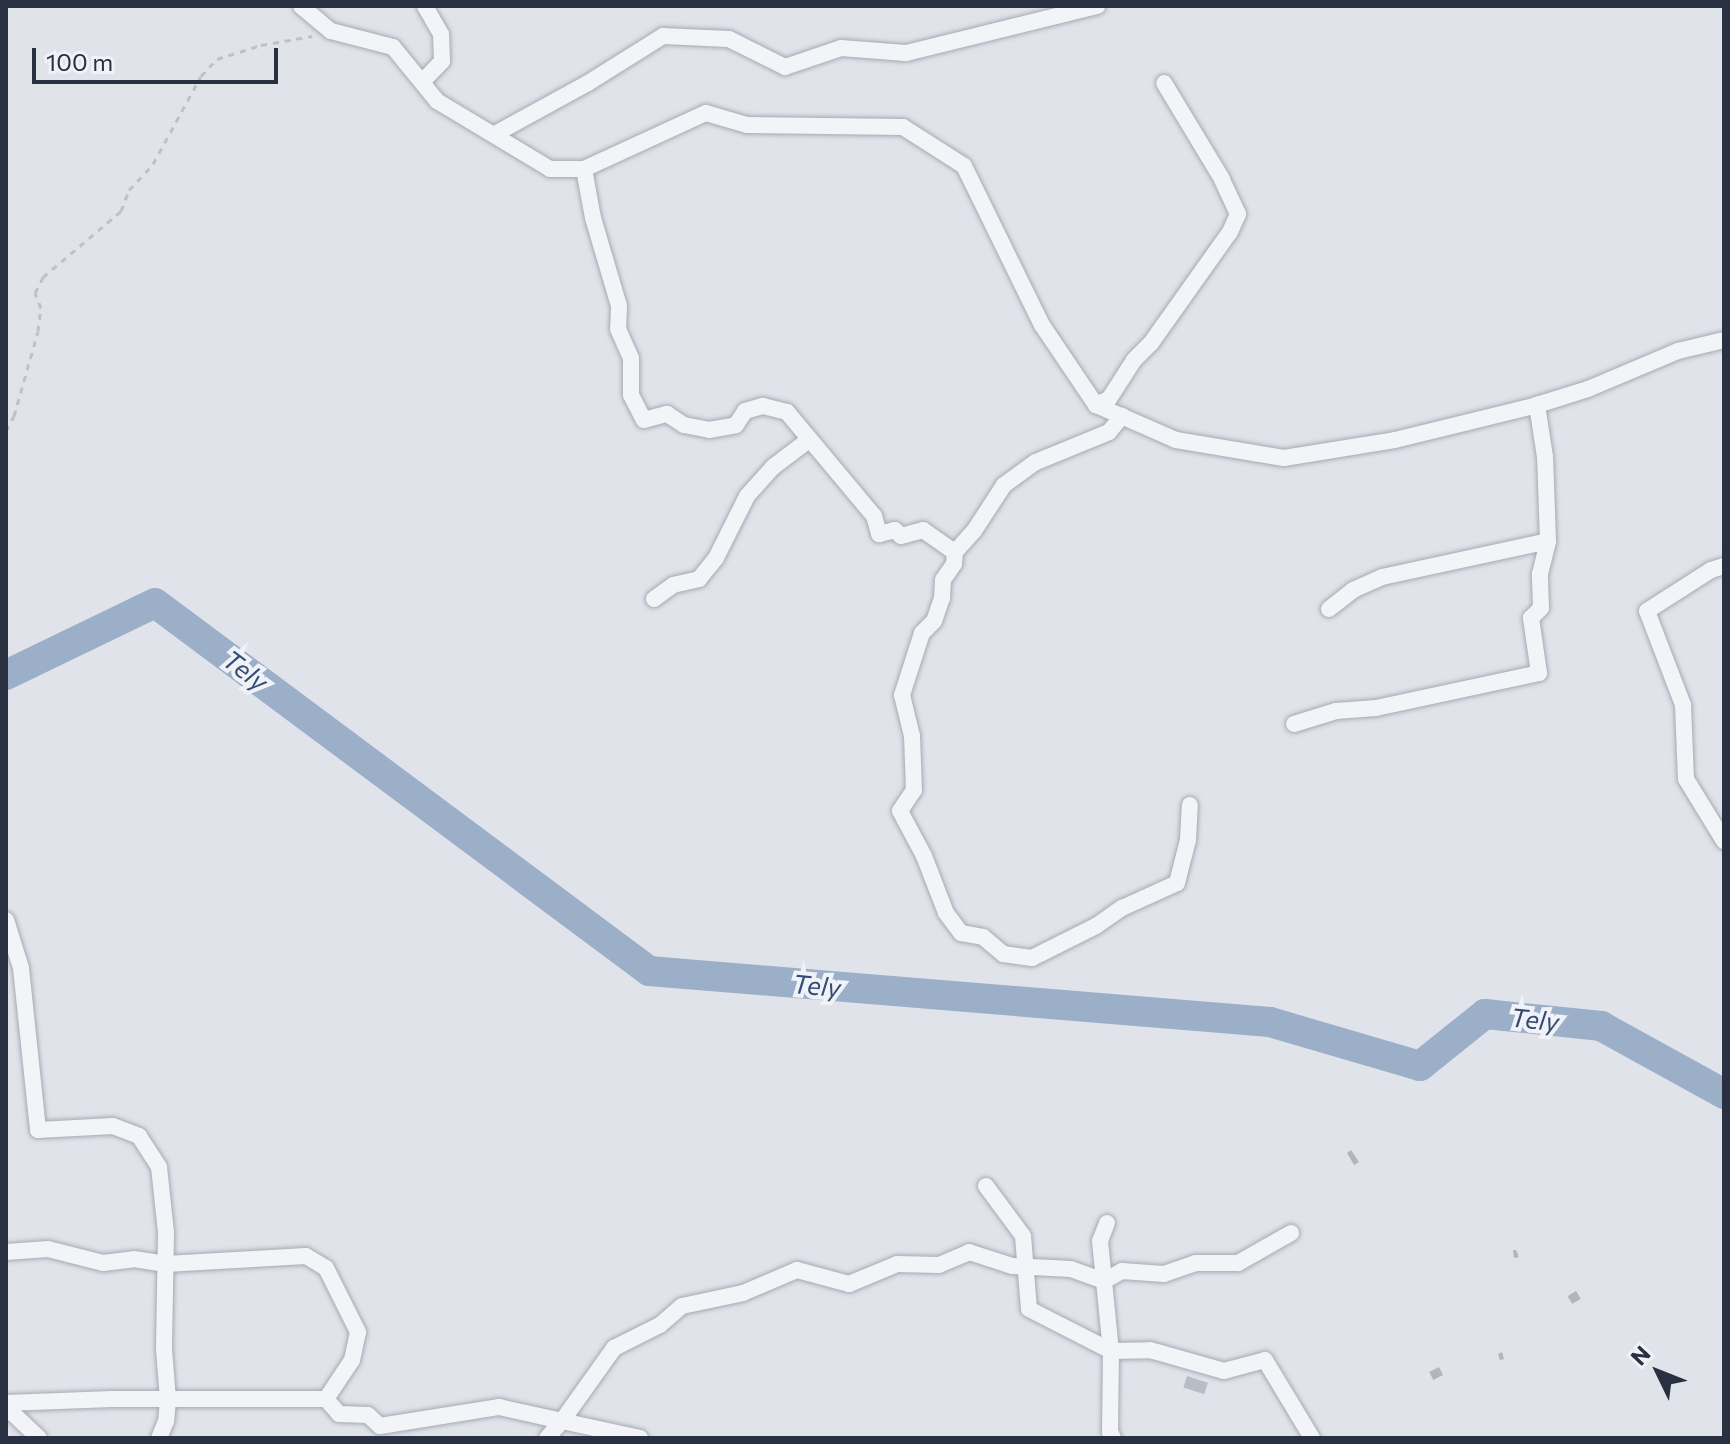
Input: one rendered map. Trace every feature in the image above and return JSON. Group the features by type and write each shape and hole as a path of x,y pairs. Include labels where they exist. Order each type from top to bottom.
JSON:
{"street":[{"path":"301,6 331,31 393,47 437,101 550,169 584,169 706,113 747,125 903,127 964,166 1042,325 1096,405 1176,440 1284,458 1395,440 1537,405 1588,389 1678,351 1724,340"},
{"path":"422,82 442,61 441,34 425,6"},
{"path":"495,134 588,83 663,36 729,39 785,67 841,48 906,53 1097,6"},
{"path":"1096,405 1109,399 1134,360 1151,343 1230,232 1238,214 1222,179 1164,83"},
{"path":"584,169 593,218 619,306 618,329 631,358 631,395 644,420 667,414 684,425 709,430 736,425 745,411 763,406 787,412 874,516 879,534 895,530 901,536 923,530 955,552"},
{"path":"1294,724 1336,711 1376,708 1539,673 1531,618 1541,608 1540,574 1548,541 1545,457 1537,405"},
{"path":"1122,416 1109,432 1036,462 1004,485 974,531 955,552 954,564 943,580 942,598 934,621 922,633 902,695 912,736 914,790 900,811 924,856 946,913 961,933 983,937 1003,954 1032,958 1096,926 1122,908 1177,883 1188,840 1190,805"},
{"path":"654,599 673,585 699,579 716,558 747,496 773,467 810,439"},
{"path":"1329,609 1353,590 1382,577 1548,541"},
{"path":"1724,566 1711,570 1647,611 1683,705 1686,779 1724,841"},
{"path":"6,920 23,983 30,1026 31,1087 38,1130 113,1126 139,1136 159,1167 166,1264 164,1349 168,1400 166,1421 159,1438"},
{"path":"986,1186 1023,1236 1029,1309 1111,1351 1150,1350 1224,1371 1265,1360 1312,1438"},
{"path":"1107,1223 1100,1241 1111,1351 1110,1432 1113,1438"},
{"path":"547,1438 614,1348 660,1325 682,1306 743,1293 797,1270 849,1284 897,1264 939,1265 969,1252 1012,1266 1025,1264 1071,1269 1104,1281 1122,1271 1164,1274 1196,1263 1238,1263 1291,1233"},
{"path":"6,1252 48,1249 103,1263 134,1259 166,1264 306,1256 326,1268 358,1332 352,1360 326,1399"},
{"path":"6,1405 326,1399 339,1414 368,1415 380,1426 499,1407 640,1438"},
{"path":"6,1405 39,1438"}],"path":[{"path":"6,431 14,416 38,331 41,308 35,293 43,277 121,211 129,190 153,164 201,76 217,59 232,53 331,31"}],"building":[{"path":"1187,1376 1208,1383 1204,1394 1183,1387"}],"waterway":[{"name":"Tely","path":"6,675 155,603 649,971 1270,1022 1420,1066 1485,1014 1601,1026 1724,1094"}]}
